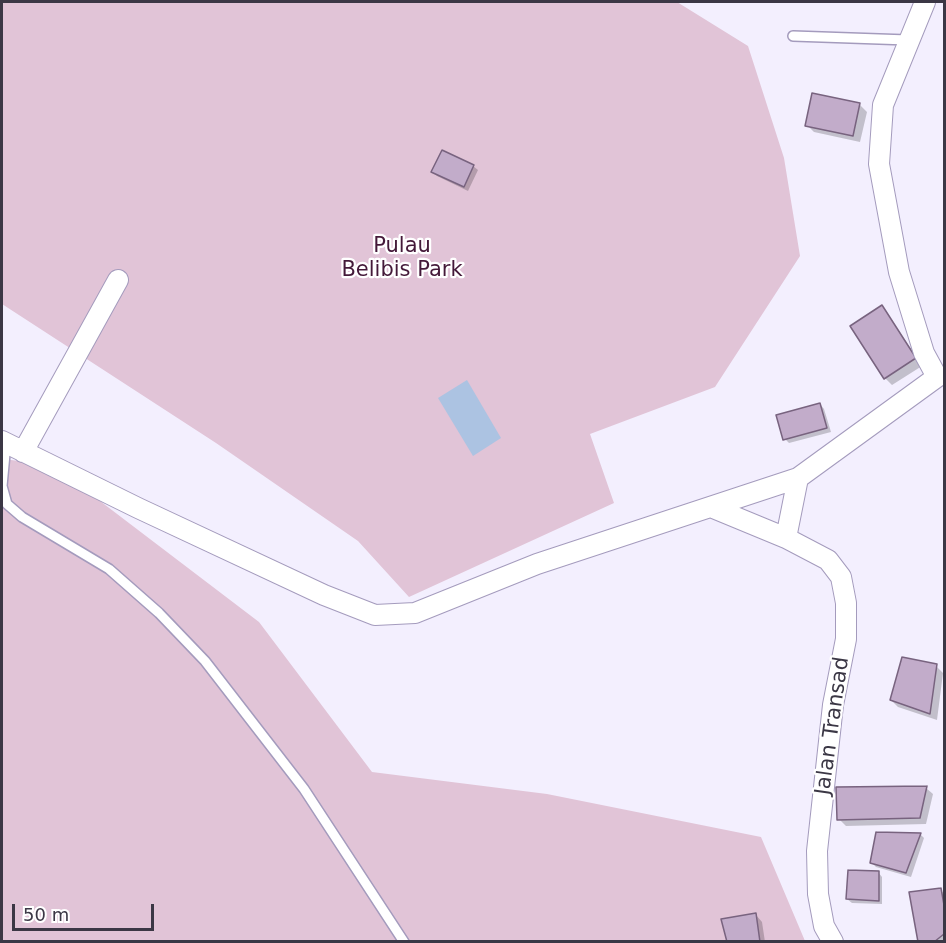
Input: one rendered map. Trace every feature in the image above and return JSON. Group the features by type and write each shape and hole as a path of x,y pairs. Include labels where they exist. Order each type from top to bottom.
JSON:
{"street":[{"path":"118,280 10,445 324,595 375,615 415,613 537,564 798,478 942,380 924,352 899,272 879,164 883,105 925,2"},
{"path":"786,538 798,478"},
{"name":"Jalan Transad","path":"711,507 786,538 828,561 841,577 846,603 846,639 833,705 817,851 818,894 824,926 832,942"}],"lane":[{"path":"793,36 908,40"},
{"path":"10,445 2,486 7,504 22,517 109,569 159,614 205,661 304,789 404,942"}],"green space":[{"name":"Pulau Belibis Park","path":"2,2 677,2 748,46 784,158 800,256 715,387 590,434 614,503 409,597 358,541 216,443 2,304"},
{"path":"2,460 54,466 259,622 372,772 547,794 761,837 805,941 2,941"}],"water":[{"path":"467,380 501,438 473,456 438,398"}],"building":[{"path":"812,93 860,103 853,136 805,126"},
{"path":"442,150 474,165 464,187 431,172"},
{"path":"882,305 916,358 884,379 850,326"},
{"path":"820,403 827,428 783,440 776,415"},
{"path":"902,657 937,664 930,714 890,700"},
{"path":"927,786 920,818 837,820 836,787"},
{"path":"876,832 921,833 906,873 870,863"},
{"path":"848,870 879,871 879,901 846,899"},
{"path":"941,888 944,905 944,934 934,942 918,942 909,892"},
{"path":"756,913 760,942 727,942 721,919"}]}
